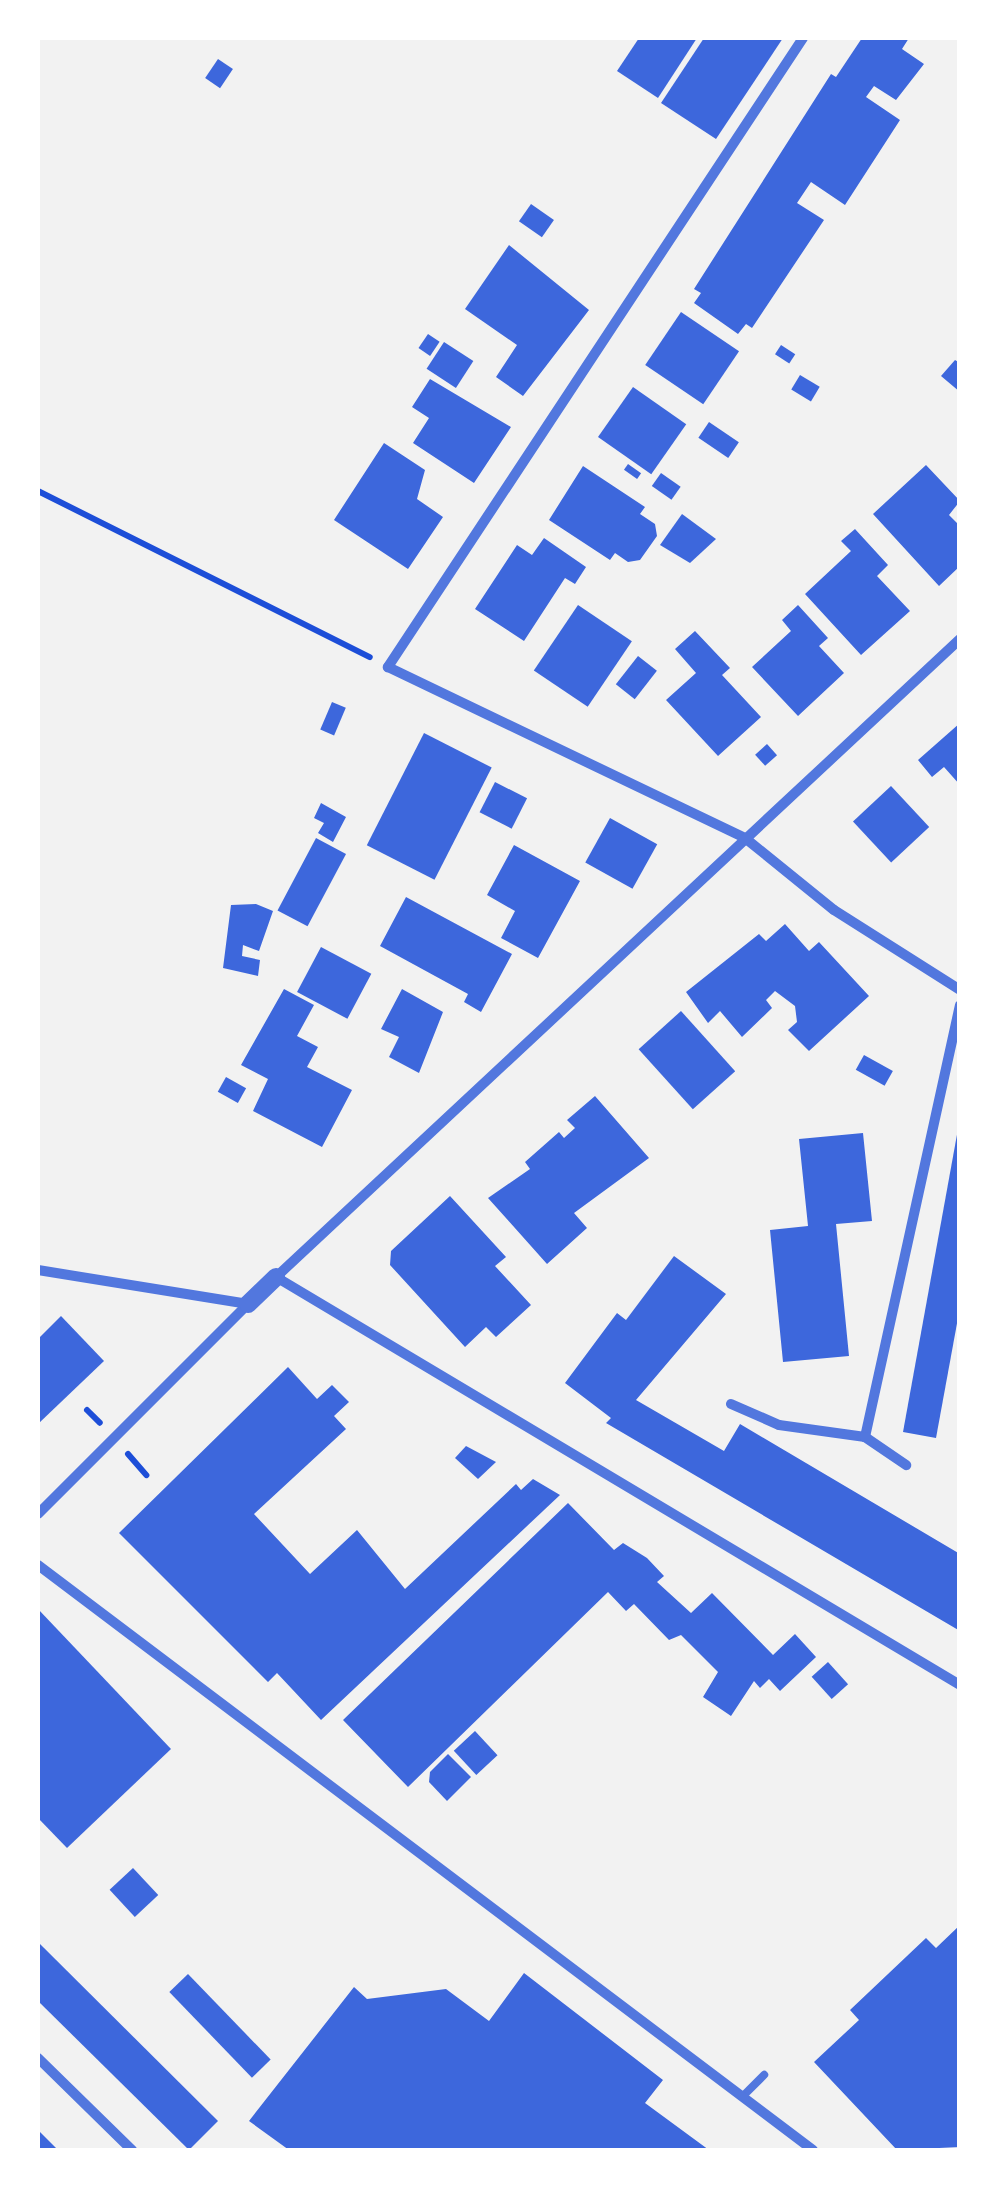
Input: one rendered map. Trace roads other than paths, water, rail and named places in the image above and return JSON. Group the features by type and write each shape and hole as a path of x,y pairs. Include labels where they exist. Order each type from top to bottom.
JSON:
{"street":[{"path":"803,38 388,666 745,838 834,910 960,990"},
{"path":"38,1514 276,1277 960,640"},
{"path":"865,1437 960,1004"},
{"path":"38,1270 248,1304"},
{"path":"276,1277 960,1685"},
{"path":"731,1404 779,1425 865,1437 906,1465"},
{"path":"38,1565 813,2150"},
{"path":"38,2058 132,2150"}],"lane":[{"path":"743,2096 764,2075"}]}
